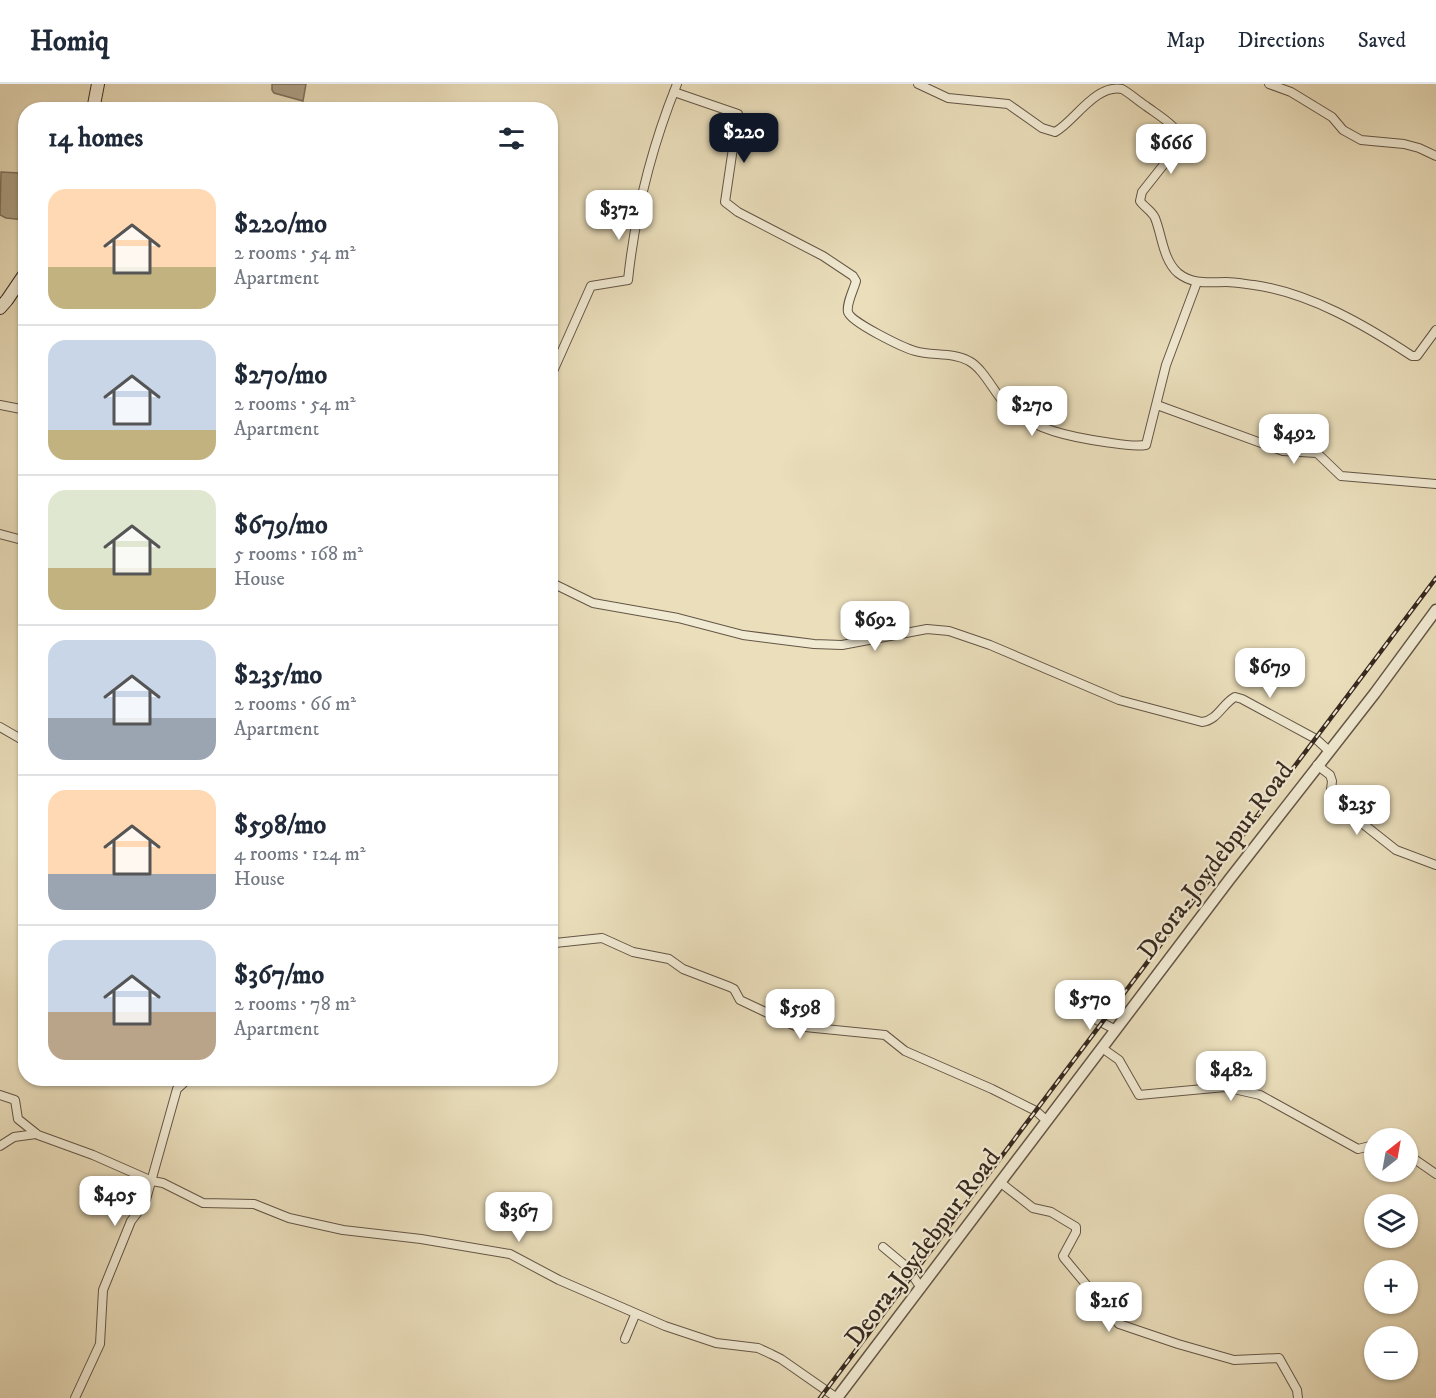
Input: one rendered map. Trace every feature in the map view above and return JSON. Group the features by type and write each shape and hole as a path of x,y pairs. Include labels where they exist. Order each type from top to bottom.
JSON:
{"main road":[{"path":"95,102 98,84"},
{"path":"0,308 18,284"}],"street":[{"path":"918,84 948,98 1008,104 1042,128 1055,132 1093,95 1118,86 1163,117 1181,139 1180,144 1142,192 1140,201 1155,216 1163,245 1176,270 1197,282 1227,282 1276,289 1340,315 1388,340 1412,356 1421,353 1436,330"},
{"path":"1269,84 1291,92 1332,117 1343,130 1361,140 1404,144 1436,156"},
{"path":"558,359 587,290 595,284 628,280 633,234 663,120 675,88 738,114 725,202 738,213 823,256 852,276 856,281 848,312 868,329 914,351 967,360 976,366 1017,414 1040,427 1073,437 1135,447 1146,445 1166,365 1197,282"},
{"path":"0,405 18,408"},
{"path":"1157,405 1283,451 1317,453 1341,476 1436,484"},
{"path":"0,534 18,540"},
{"path":"558,586 593,603 678,618 743,635 802,642 842,645 927,629 949,631 990,645 1119,700 1202,722 1214,718 1230,700 1242,699 1316,739 1329,751"},
{"name":"Deora-Joydebpur Road","path":"837,1398 1436,610"},
{"path":"0,727 18,737"},
{"path":"1317,765 1330,775 1332,781 1330,798 1333,804 1353,816 1396,850 1436,865"},
{"path":"558,943 602,938 633,952 669,959 684,969 734,989 740,1000 795,1026 885,1035 905,1051 992,1089 1036,1111 1047,1121"},
{"path":"1076,1009 1116,1030"},
{"path":"1102,1048 1119,1060 1139,1095 1225,1087 1264,1097 1358,1149 1364,1148"},
{"path":"75,1398 100,1344 104,1290 131,1221 145,1203 177,1089 180,1086"},
{"path":"0,1095 15,1100 17,1118 36,1134 93,1155 152,1181 163,1183 203,1203 254,1204 289,1218 343,1230 422,1239 510,1254 559,1280 635,1315 716,1343 758,1348 782,1359 837,1398"},
{"path":"0,1146 14,1137 36,1134"},
{"path":"1418,1162 1436,1174"},
{"path":"1000,1183 1033,1208 1051,1212 1076,1227 1076,1232 1063,1256 1117,1322 1178,1344 1234,1360 1277,1357 1297,1390 1298,1398"},
{"path":"883,1247 907,1267 921,1288"},
{"path":"625,1339 635,1315"}],"shaded area":[{"path":"272,84 306,84 303,101 274,93"},
{"path":"1,172 18,173 18,219 0,215"}],"railway":[{"path":"820,1398 1436,578"}]}
